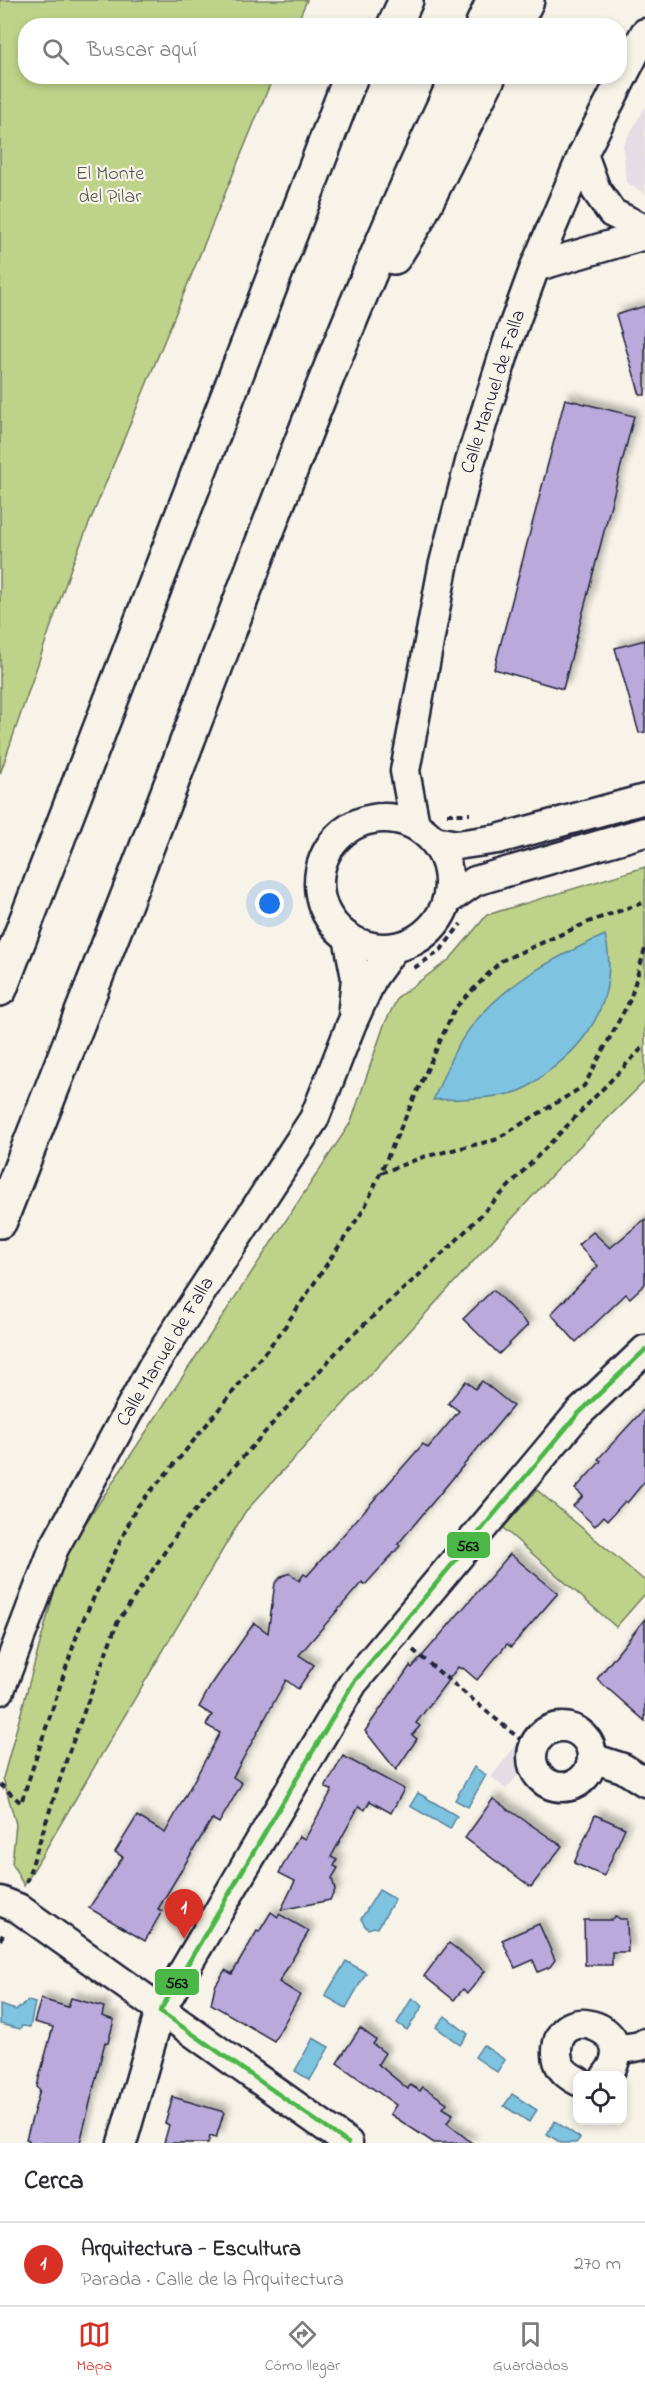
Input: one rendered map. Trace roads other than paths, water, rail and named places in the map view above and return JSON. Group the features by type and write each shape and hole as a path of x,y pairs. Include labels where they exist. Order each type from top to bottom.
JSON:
{"highway":[{"path":"374,18 381,0"},
{"path":"398,18 406,0"},
{"path":"486,18 494,0"},
{"path":"518,18 527,0"},
{"path":"0,989 348,84"},
{"path":"280,259 365,84"},
{"path":"0,1221 186,746 264,535 416,163 454,84"},
{"path":"346,332 417,220 485,84"}],"street":[{"name":"Calle Manuel de Falla","path":"627,68 645,33"},
{"name":"Calle Manuel de Falla","path":"370,819 405,771 449,546 470,462 498,372 535,267 582,154 618,84"},
{"path":"582,154 596,190 612,213 645,230"},
{"path":"535,267 645,235"},
{"name":"Calle Manuel de Falla","path":"405,771 425,833"},
{"path":"425,833 446,859 450,879 448,900 437,922 418,939 394,948 378,948 348,937 334,924 324,908 319,890 320,871 326,853 337,837 353,826 370,819 393,818 457,845 498,839 645,799"},
{"path":"448,900 475,881 645,832"},
{"name":"Calle Manuel de Falla","path":"348,937 356,978 351,1025"},
{"name":"Calle Manuel de Falla","path":"0,1690 54,1548 153,1366 314,1119 351,1025 373,977 394,948"},
{"path":"122,2143 160,2011 353,1683 577,1415 645,1350"},
{"path":"563,1727 581,1733 587,1740 592,1758 584,1776 577,1783 557,1786 538,1775 533,1765 533,1750 542,1734 552,1728 563,1727"},
{"path":"592,1758 623,1768 645,1782"},
{"path":"0,1881 9,1904 348,2143"},
{"path":"573,2078 568,2076 558,2060 557,2050 559,2040 572,2026 592,2023 609,2032 614,2041 611,2063"},
{"path":"611,2063 645,2043"}],"water":[{"path":"605,935 608,976 605,995 589,1030 563,1060 530,1086 516,1092 480,1098 433,1100 456,1049 485,1010 521,980 541,967"},
{"path":"474,1767 486,1775 468,1807 455,1800"},
{"path":"418,1793 457,1816 450,1829 410,1806"},
{"path":"379,1890 395,1899 378,1928 368,1929 361,1919"},
{"path":"346,1961 366,1973 346,2008 325,1996"},
{"path":"412,1998 423,2006 407,2030 397,2023"},
{"path":"28,2001 35,2003 30,2027 22,2026 20,2029 0,2024 0,2005 16,2010"},
{"path":"445,2016 468,2034 460,2045 436,2027"},
{"path":"313,2038 329,2047 310,2080 295,2071"},
{"path":"483,2045 505,2060 497,2072 475,2057"},
{"path":"512,2094 537,2110 529,2122 504,2106"},
{"path":"555,2121 580,2138 576,2143 561,2143 547,2134"}],"place":[{"name":"Arquitectura - Escultura","path":"184,1939"}],"park label":[{"name":"El Monte del Pilar","path":"110,186"}]}
